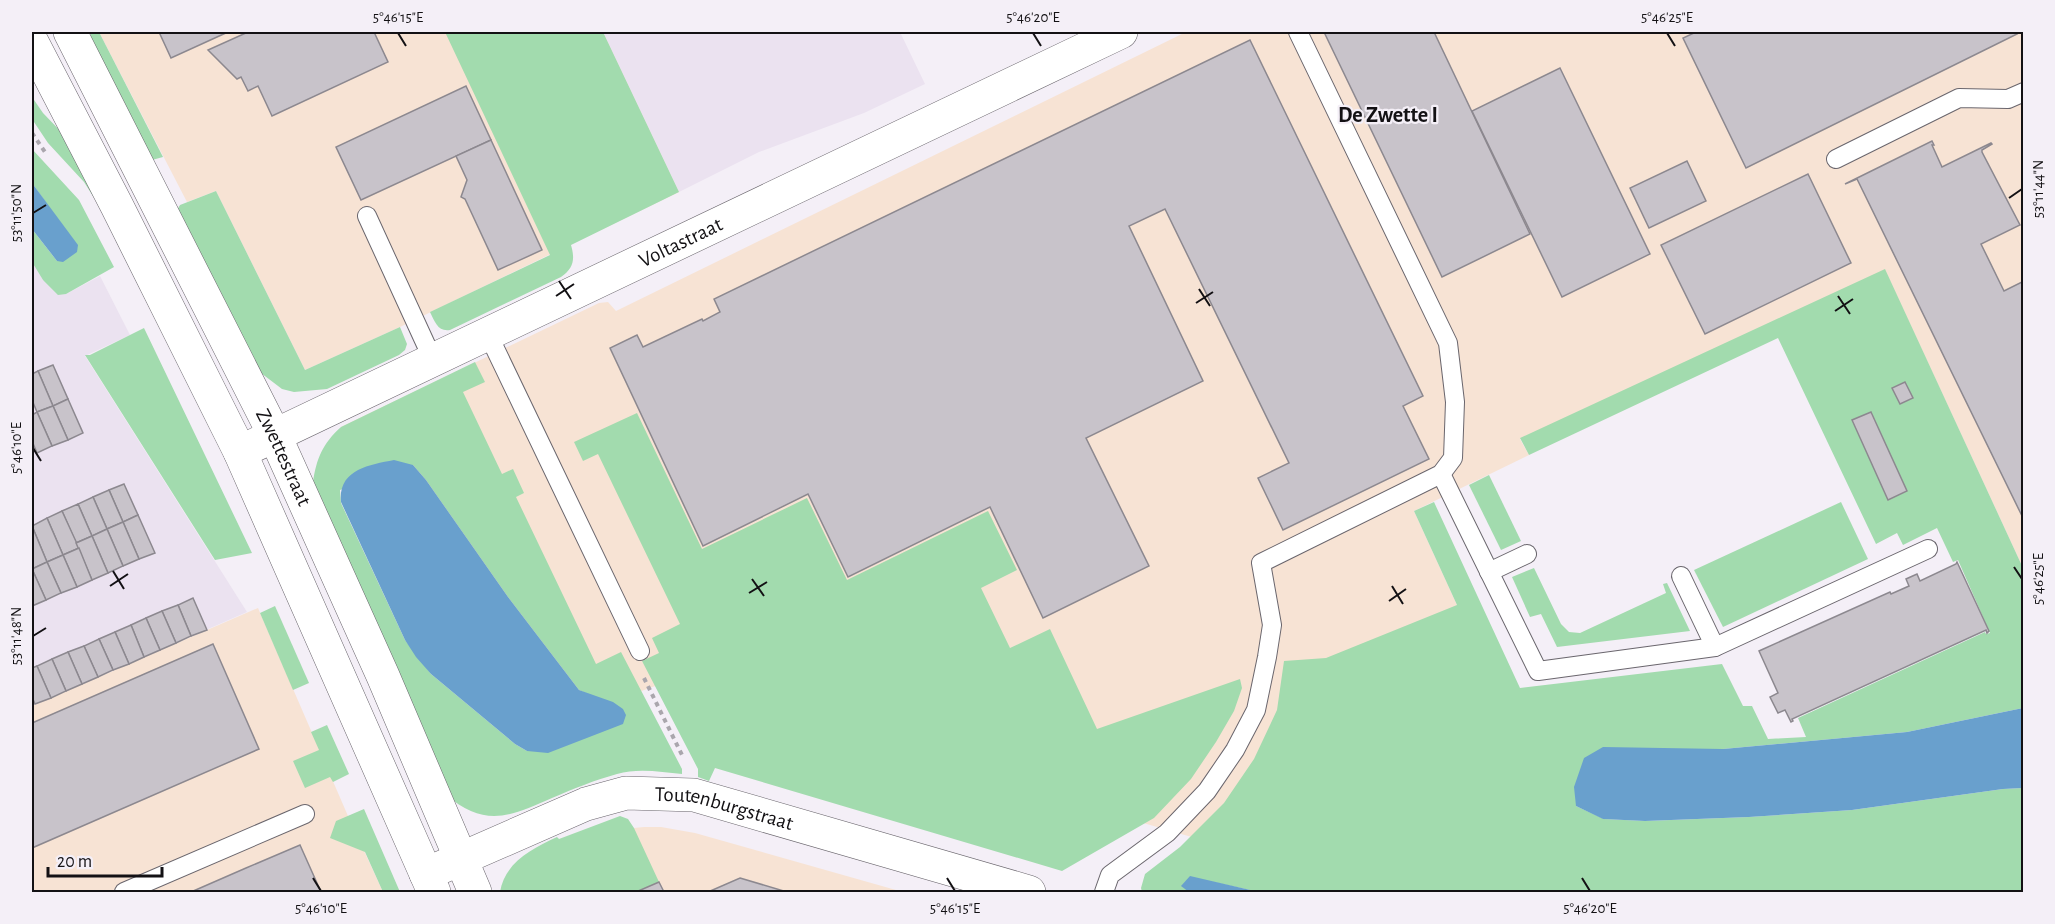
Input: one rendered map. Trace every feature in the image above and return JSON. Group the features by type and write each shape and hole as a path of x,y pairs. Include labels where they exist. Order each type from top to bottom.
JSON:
{"street":[{"name":"Zwettestraat","path":"70,32 276,436 383,676 474,892"},
{"name":"Voltastraat","path":"240,452 1121,32"},
{"name":"Zwettestraat","path":"41,39 117,206 240,452 430,883"},
{"name":"Toutenburgstraat","path":"430,883 460,859 586,804 626,793 694,795 1029,892"}],"lane":[{"path":"1104,892 1110,875 1167,832 1207,791 1235,750 1256,710 1268,657 1272,624 1261,563 1441,474 1453,458 1455,402 1448,343 1298,32"},
{"path":"1836,159 1959,98 2008,99 2024,92"},
{"path":"367,216 433,360"},
{"path":"488,334 640,651"},
{"path":"1441,474 1538,672 1715,647 1928,549"},
{"path":"1489,572 1527,554"},
{"path":"1681,576 1715,647"},
{"path":"124,892 305,814"}],"path":[{"path":"640,651 632,656 690,772 694,795"}],"shaded area":[{"path":"99,32 603,32 679,192 400,327 305,370 216,191 187,202"},
{"path":"603,32 900,32 925,84 864,113 759,152 679,192"},
{"path":"1186,32 2023,32 2023,568 1885,270 1520,439 1529,455 1414,511 1516,734 1254,855 661,684 538,728 341,427 599,303 608,302 616,311"},
{"path":"32,262 43,280 66,294 100,276 130,335 85,356 247,612 32,706"},
{"path":"258,608 383,892 32,892 32,706"},
{"path":"661,827 695,833 903,892 513,892 634,828"}],"green space":[{"path":"93,32 99,32 163,157 152,160 87,38"},
{"path":"445,32 603,32 679,192 571,245 572,263 569,270 561,277 450,330 437,326 430,312 550,255"},
{"path":"32,97 43,113 68,139 98,204 84,182 48,143 32,119"},
{"path":"32,149 79,200 114,267 66,294 58,295 43,280 32,262 32,229 57,261 52,211 32,183"},
{"path":"216,191 305,370 400,327 407,344 405,350 327,389 294,392 282,389 257,370 177,210 180,205"},
{"path":"1885,269 2023,568 2023,708 1907,732 1723,749 1576,806 1604,819 1645,821 1749,817 1852,810 2023,788 2023,892 1259,892 1190,877 1186,892 1142,892 1141,888 1145,874 1180,847 1224,803 1254,759 1277,710 1284,661 1326,658 1457,605 1414,511 1434,502 1520,688 1722,664 1743,706 1752,706 1768,739 1806,737 1798,718 1985,632 1990,633 1958,560 1953,562 1937,528 1903,545 1897,533 1876,544 1778,338 1529,455 1520,438"},
{"path":"144,328 252,553 215,560 85,355 90,355"},
{"path":"475,362 485,382 463,392 502,474 513,469 524,493 516,497 596,664 621,652 682,769 682,774 625,772 584,785 523,810 497,816 473,812 445,794 313,483 321,452 329,439 341,427","holes":["413,465 508,597 579,690 590,695 527,751 515,744 431,674 405,640 341,503 340,490"]},
{"path":"637,413 702,549 807,498 847,580 988,511 1017,570 981,588 1010,648 1050,629 1097,729 1240,679 1242,688 1234,711 1191,779 1154,818 1062,871 715,768 709,781 698,777 698,769 642,661 659,653 652,638 680,624 598,454 583,461 574,442"},
{"path":"1489,475 1521,541 1501,550 1469,485"},
{"path":"1841,502 1868,559 1723,627 1694,570"},
{"path":"1534,568 1561,624 1569,632 1580,633 1666,593 1663,584 1667,583 1690,631 1557,647 1541,614 1530,617 1512,577"},
{"path":"275,606 309,683 293,690 260,613"},
{"path":"327,725 349,774 333,782 330,777 305,788 293,761 319,750 311,732"},
{"path":"364,809 400,892 383,892 365,852 330,838 336,821"},
{"path":"620,816 628,819 634,828 659,882 636,892 500,892 508,872 521,858 538,846 557,837 559,839"}],"water":[{"path":"32,183 78,245 77,252 63,262 57,261 32,229"},
{"path":"394,460 413,465 508,597 579,690 613,702 623,709 626,715 623,724 548,753 527,751 515,744 431,674 416,657 405,640 341,502 341,491 350,476 365,467"},
{"path":"2023,708 2023,788 1852,810 1749,817 1645,821 1603,819 1576,806 1574,787 1584,758 1603,747 1723,749 1907,732"},
{"path":"1190,876 1259,892 1189,892 1181,886"}],"building":[{"path":"159,32 228,32 171,58"},
{"path":"248,32 374,32 388,62 272,116 258,86 248,91 241,77 237,79 208,50"},
{"path":"1324,32 1434,32 1530,234 1442,277"},
{"path":"1696,32 2015,32 2017,34 1746,168 1683,38"},
{"path":"1250,40 1423,396 1403,406 1429,459 1283,530 1258,478 1289,463 1165,209 1129,226 1203,381 1086,438 1149,566 1043,618 990,507 848,577 808,494 703,546 610,348 637,335 643,347 702,319 703,321 720,312 714,299"},
{"path":"1560,68 1650,254 1562,297 1472,111"},
{"path":"466,86 491,140 361,200 336,147"},
{"path":"491,140 542,250 498,270 465,199 461,197 467,180 456,156"},
{"path":"1932,141 1942,167 1991,143 1982,152 2020,225 1981,244 2004,291 2024,281 2024,520 1857,179 1845,184"},
{"path":"1687,161 1706,201 1649,228 1630,188"},
{"path":"1808,174 1851,263 1705,334 1661,245"},
{"path":"53,365 68,399 53,406 38,371"},
{"path":"38,371 53,406 37,412 32,400 32,374"},
{"path":"1905,382 1913,398 1900,404 1892,388"},
{"path":"68,399 83,433 68,440 53,406"},
{"path":"53,406 68,440 52,446 37,412"},
{"path":"37,412 52,446 37,453 32,441 32,415"},
{"path":"1871,412 1907,491 1888,500 1852,420"},
{"path":"124,484 138,515 123,522 109,490"},
{"path":"109,490 123,522 107,529 93,497"},
{"path":"93,497 107,529 92,536 78,504"},
{"path":"78,504 92,536 76,543 62,511"},
{"path":"62,511 79,548 63,555 47,518"},
{"path":"138,515 155,553 139,559 123,522"},
{"path":"47,518 63,555 47,562 32,526"},
{"path":"123,522 139,559 123,566 107,529"},
{"path":"32,526 47,562 32,569"},
{"path":"107,529 123,566 108,573 92,536"},
{"path":"92,536 108,573 92,580 76,543"},
{"path":"79,548 92,580 77,587 63,555"},
{"path":"63,555 77,587 61,593 47,562"},
{"path":"47,562 61,593 46,600 32,569"},
{"path":"1957,562 1989,631 1987,633 1986,630 1792,719 1791,722 1785,710 1778,713 1770,697 1778,693 1759,651 1890,592 1891,594 1909,586 1906,579 1917,574 1920,581"},
{"path":"32,569 46,600 32,606"},
{"path":"193,598 207,630 191,636 178,605"},
{"path":"178,605 191,636 176,643 162,611"},
{"path":"162,611 176,643 160,650 146,618"},
{"path":"146,618 160,650 144,657 131,625"},
{"path":"131,625 144,657 129,664 115,632"},
{"path":"115,632 129,664 113,670 99,639"},
{"path":"99,639 113,670 98,677 84,646"},
{"path":"213,644 259,749 32,848 32,723"},
{"path":"84,646 98,677 82,684 68,652"},
{"path":"68,652 82,684 66,691 52,659"},
{"path":"52,659 66,691 51,698 37,666"},
{"path":"37,666 51,698 35,704 32,697 32,668"},
{"path":"300,845 321,892 191,892 246,868"},
{"path":"740,878 787,892 708,892"},
{"path":"659,882 664,892 636,892"}],"district":[{"name":"De Zwette I","path":"1388,114"}]}
